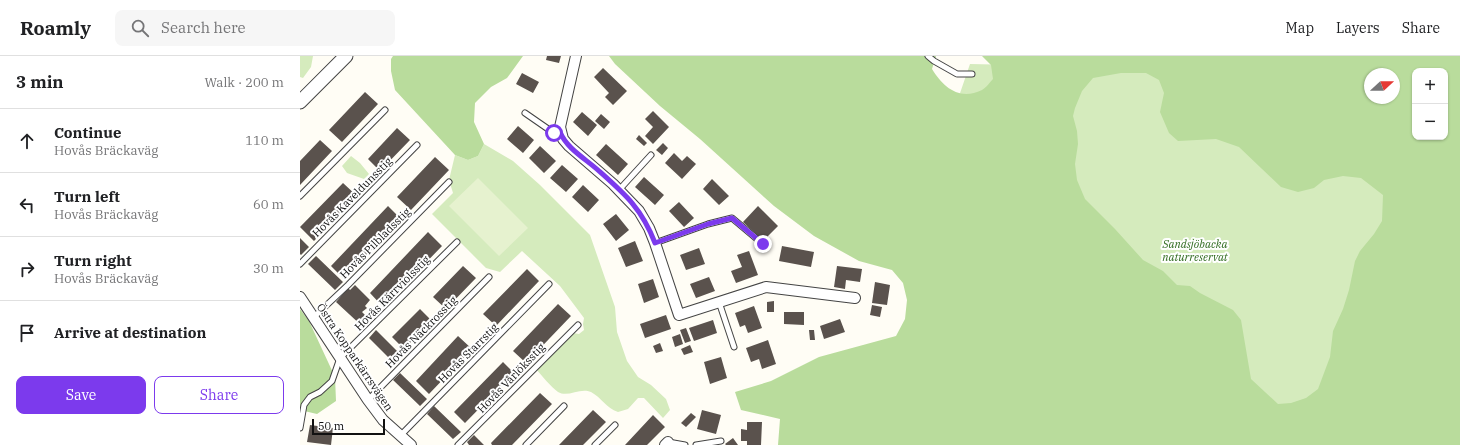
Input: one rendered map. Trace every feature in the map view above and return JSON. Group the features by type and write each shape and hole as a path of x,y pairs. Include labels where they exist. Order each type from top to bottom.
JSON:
{"street":[{"path":"300,102 346,56"},
{"path":"576,56 560,132 563,139 569,146 619,190 639,211 649,228 655,243 679,315 766,287 855,298"},
{"name":"Östra Kopparkärrsvägen","path":"300,297 314,316 368,400 383,420 401,435 410,445"}],"lane":[{"path":"928,56 957,74 972,74"},
{"path":"300,196 385,110"},
{"path":"525,113 554,133 560,132"},
{"name":"Hovås Kaveldunsstig","path":"300,264 417,145"},
{"path":"619,190 650,155"},
{"name":"Hovås Pilbladsstig","path":"314,316 348,285 449,182"},
{"path":"655,243 708,224 732,218 763,244"},
{"name":"Hovås Kärrviolsstig","path":"340,358 457,242"},
{"name":"Hovås Näckrosstig","path":"368,400 489,277"},
{"name":"Hovås Starrstig","path":"401,435 549,284"},
{"path":"719,302 734,347"},
{"name":"Hovås Vårlöksstig","path":"458,445 578,325"},
{"path":"300,428 304,405 310,397 320,392 332,381 340,358"},
{"path":"526,445 564,406"},
{"path":"595,445 615,425"},
{"path":"696,445 720,441"},
{"path":"668,444 685,445"}],"green space":[{"path":"300,56 313,56 311,67 303,78 300,77"},
{"path":"393,56 523,56 507,78 491,87 475,103 474,122 484,144 478,156 468,160 455,155 395,90 391,71 391,59"},
{"name":"Sandsjöbacka naturreservat","path":"609,56 936,56 932,69 936,76 952,90 966,94 982,90 993,79 991,65 982,56 1460,56 1460,445 778,445 780,419 741,410 735,392 771,381 819,357 896,336 905,319 907,300 903,283 892,270 859,261 814,236 774,206 700,139 660,106 615,64","holes":["1121,73 1146,73 1159,80 1164,93 1160,112 1169,133 1178,141 1216,139 1239,147 1281,187 1298,192 1314,188 1324,180 1343,176 1361,178 1383,195 1382,221 1374,234 1360,251 1355,261 1349,290 1343,309 1333,331 1330,357 1318,389 1306,398 1291,403 1278,404 1251,379 1241,320 1233,310 1200,293 1190,286 1177,285 1163,271 1143,260 1085,199 1077,180 1075,164 1078,144 1077,131 1073,116 1075,108 1082,91 1093,78"]},
{"name":"Sandsjöbacka naturreservat","path":"1026,56 1460,56 1460,445 929,445 946,134 970,64 1017,65"},
{"path":"484,144 513,161 540,185 590,235 615,307 617,332 627,361 638,377 651,385 666,399 670,410 663,418 644,398 638,398 628,409 618,412 610,408 591,392 583,391 562,394 555,390 536,369 573,333 579,334 584,330 584,318 560,286 522,251 500,272 486,268 432,214 453,193 449,180 455,155 468,160 478,156"},
{"path":"351,156 360,163 369,174 364,179 347,173 342,166"},
{"path":"478,178 528,228 499,256 449,206"},
{"path":"300,309 309,321 335,377 336,401 317,414 300,410"}],"building":[{"path":"547,56 561,56 559,63 546,60"},
{"path":"603,68 627,91 613,105 605,97 609,93 594,77"},
{"path":"522,73 539,82 533,93 516,84"},
{"path":"365,92 378,104 342,142 329,130"},
{"path":"653,111 669,127 653,144 645,136 653,127 645,119"},
{"path":"582,112 597,125 588,136 573,122"},
{"path":"601,114 610,122 604,129 595,121"},
{"path":"518,126 534,140 523,153 507,139"},
{"path":"397,128 410,140 380,171 368,159"},
{"path":"639,135 647,143 644,146 636,139"},
{"path":"320,140 332,151 300,185 300,161"},
{"path":"663,143 668,148 662,155 656,150"},
{"path":"606,144 628,164 618,175 596,155"},
{"path":"540,146 556,161 544,173 529,158"},
{"path":"674,153 682,161 687,156 696,164 682,179 665,163"},
{"path":"435,157 449,170 411,210 397,197"},
{"path":"562,165 578,179 566,192 550,178"},
{"path":"644,177 664,195 655,205 635,187"},
{"path":"712,179 729,196 719,205 703,189"},
{"path":"343,183 357,196 314,241 300,227"},
{"path":"583,185 599,200 588,212 572,197"},
{"path":"679,202 694,218 684,227 669,211"},
{"path":"388,206 401,219 344,279 331,266"},
{"path":"758,206 778,226 763,241 743,222"},
{"path":"616,214 629,230 616,241 603,224"},
{"path":"428,232 442,246 383,307 370,293"},
{"path":"300,238 309,247 301,255 300,254"},
{"path":"635,241 643,261 626,267 618,248"},
{"path":"782,246 814,252 811,267 779,261"},
{"path":"699,248 705,264 686,270 680,255"},
{"path":"749,251 758,275 736,283 731,271 742,267 737,255"},
{"path":"316,256 343,282 335,290 308,264"},
{"path":"463,266 476,278 446,309 433,297"},
{"path":"837,266 862,269 860,282 846,280 845,289 834,287"},
{"path":"527,269 539,281 496,326 483,314"},
{"path":"709,277 715,291 696,298 690,284"},
{"path":"653,279 659,297 644,303 638,284"},
{"path":"875,282 890,285 887,305 872,303"},
{"path":"355,285 370,300 365,306 367,308 362,312 370,320 363,327 336,302 348,288 350,290"},
{"path":"774,301 774,312 767,312 767,302"},
{"path":"558,304 571,316 526,363 513,351"},
{"path":"872,305 882,307 880,317 870,315"},
{"path":"754,306 762,328 748,333 745,325 740,327 735,313"},
{"path":"420,309 432,321 404,349 392,337"},
{"path":"784,312 804,312 804,325 784,324"},
{"path":"666,315 671,329 645,338 640,324"},
{"path":"840,319 845,332 824,339 820,326"},
{"path":"713,320 717,333 694,341 689,328"},
{"path":"686,328 691,341 685,343 680,330"},
{"path":"376,330 402,356 395,364 369,338"},
{"path":"809,330 814,330 815,340 810,340"},
{"path":"680,334 683,344 675,347 672,337"},
{"path":"458,336 472,349 429,394 416,381"},
{"path":"768,340 776,364 762,369 759,359 751,362 746,348"},
{"path":"660,343 663,351 656,353 653,346"},
{"path":"690,345 693,352 684,355 681,349"},
{"path":"721,357 727,378 710,384 704,362"},
{"path":"503,362 514,373 465,423 454,412"},
{"path":"400,373 427,399 420,406 393,380"},
{"path":"540,393 552,404 512,445 492,445 491,443"},
{"path":"434,406 461,432 453,439 427,414"},
{"path":"593,410 606,422 583,445 559,445"},
{"path":"702,410 721,415 716,434 697,429"},
{"path":"691,413 696,417 686,427 681,423"},
{"path":"653,415 665,427 647,445 625,445"},
{"path":"747,422 762,422 761,445 747,445 747,441 741,441 741,429 747,430"},
{"path":"310,425 333,428 331,445 307,442"},
{"path":"474,435 484,445 469,445 467,442"},
{"path":"733,438 738,445 725,444"}],"route":[{"path":"554,133 560,132 563,139 569,146 599,171 632,202 645,220 655,243 708,224 732,218 763,244"}]}
